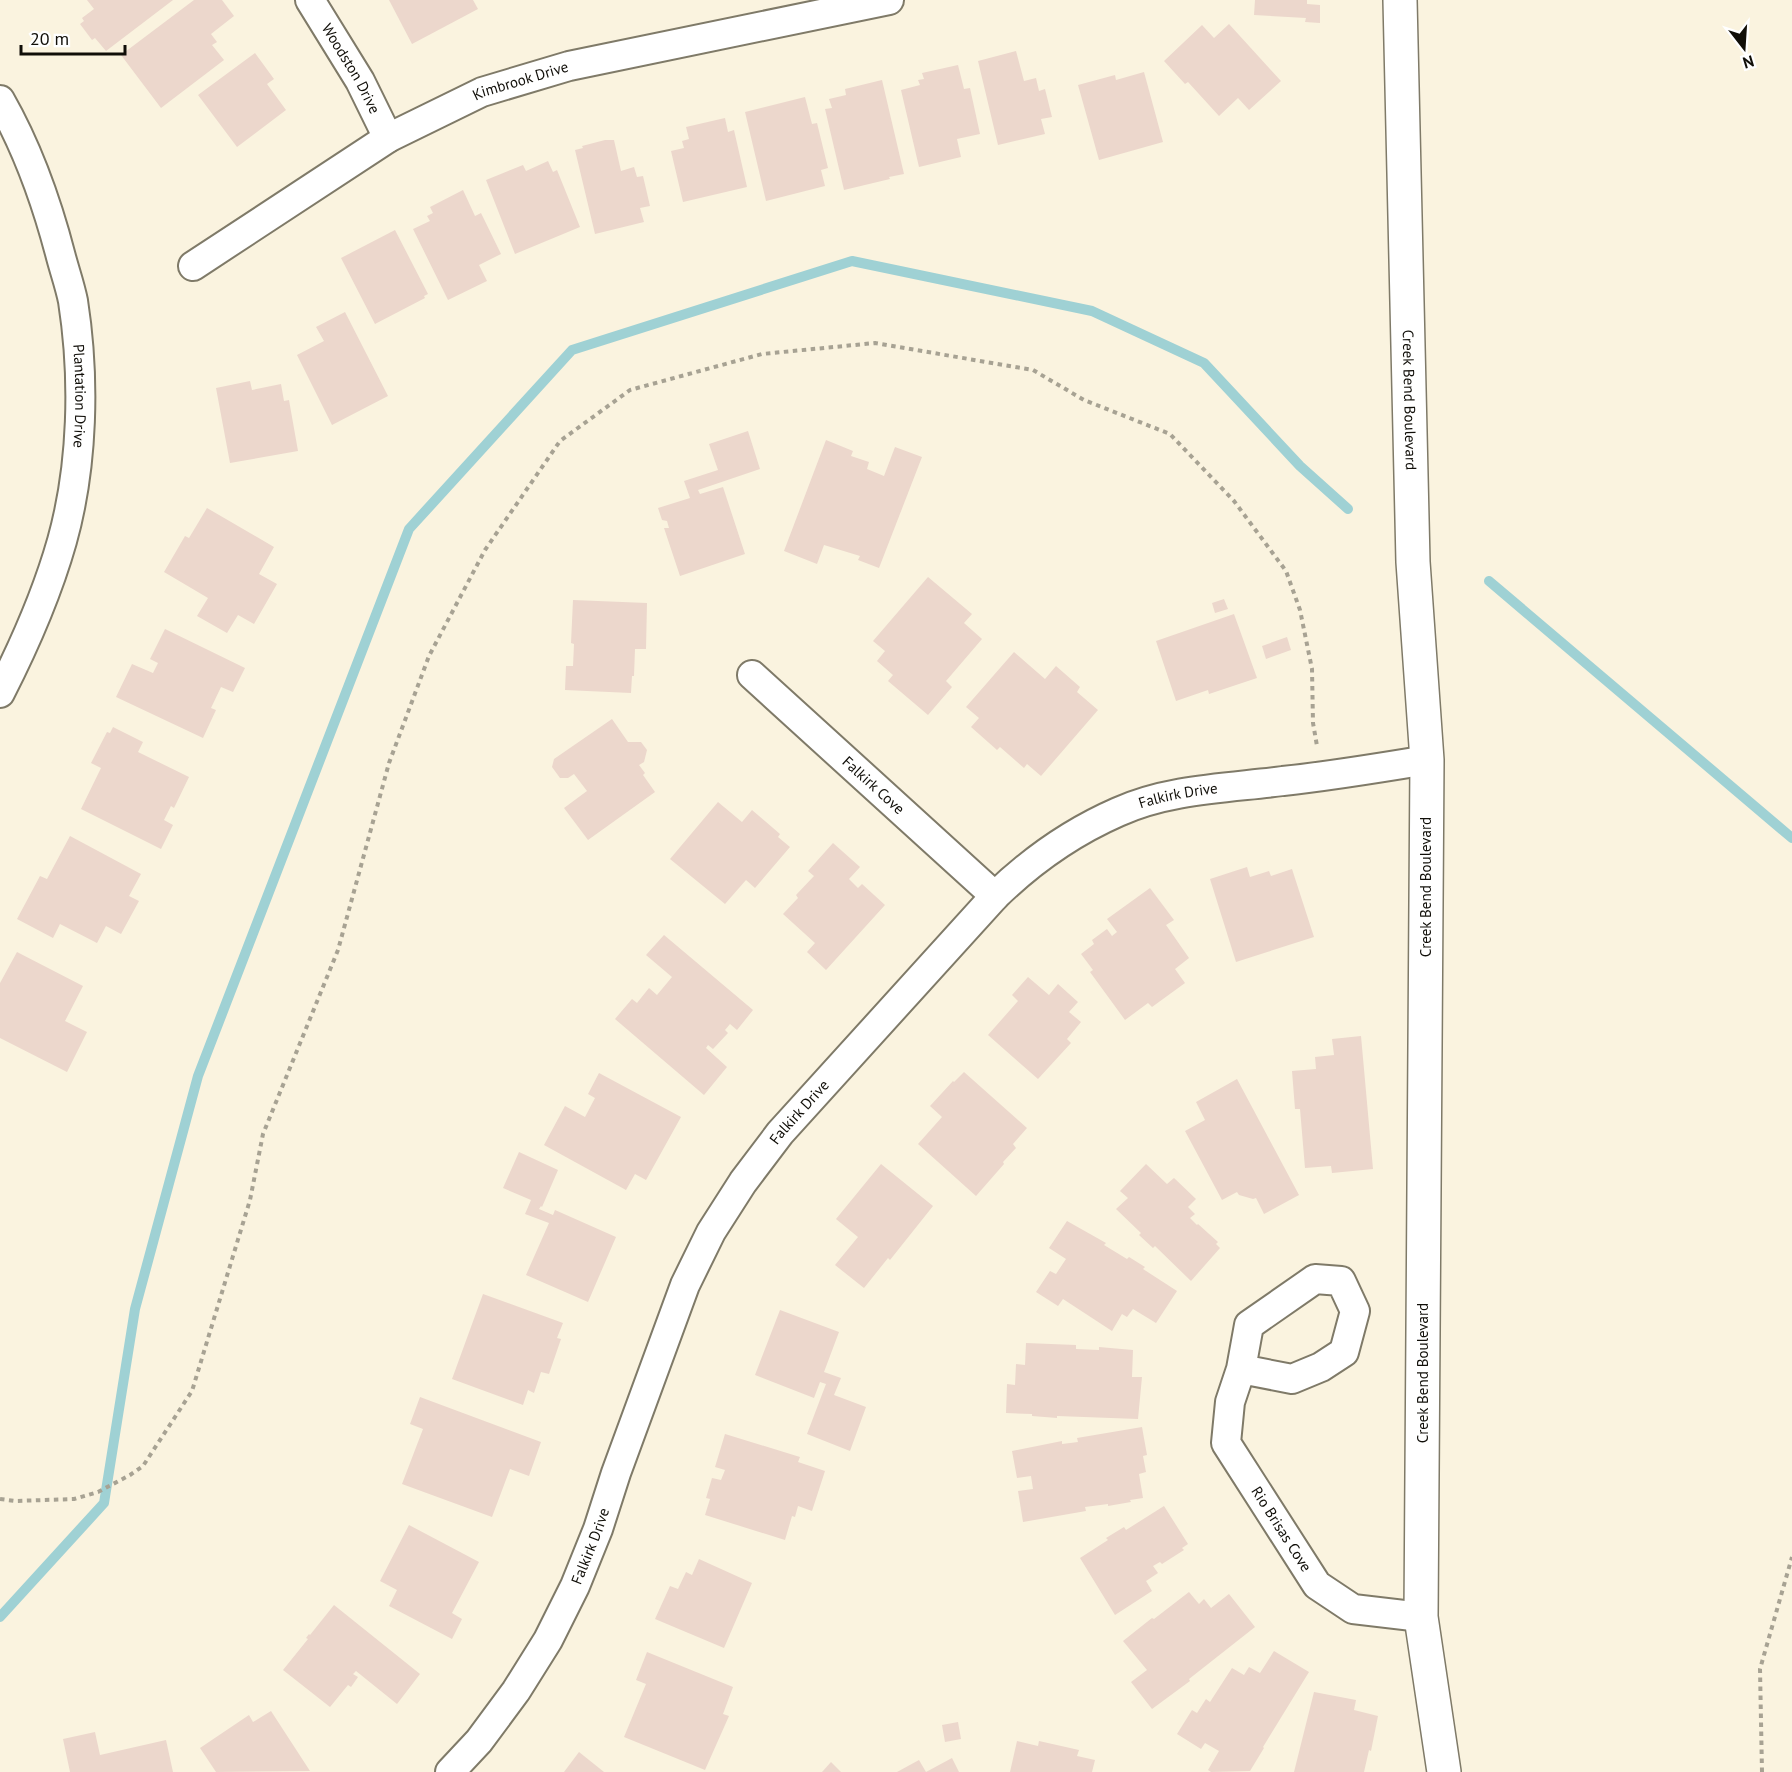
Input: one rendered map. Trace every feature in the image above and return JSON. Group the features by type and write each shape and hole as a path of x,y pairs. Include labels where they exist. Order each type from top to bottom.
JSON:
{"street":[{"name":"Woodston Drive","path":"310,0 360,81 388,138"},
{"name":"Kimbrook Drive","path":"193,266 388,138 482,92 569,66 889,0"},
{"name":"Creek Bend Boulevard","path":"1400,0 1413,562 1427,760 1421,1617 1444,1772"},
{"name":"Plantation Drive","path":"0,100 28,158 50,213 73,300 80,360 80,420 75,480 63,539 45,596 0,693"},
{"name":"Falkirk Cove","path":"752,675 994,896"},
{"name":"Falkirk Drive","path":"450,1772 479,1740 516,1691 548,1640 575,1586 598,1529 616,1473 685,1285 711,1232 743,1182 780,1133 994,896 1020,871 1068,837 1119,811 1175,794 1322,777 1427,760"},
{"name":"Rio Brisas Cove","path":"1241,1369 1230,1402 1226,1443 1317,1585 1353,1609 1421,1617"}],"path":[{"path":"0,1499 15,1501 74,1499 98,1492 130,1475 143,1466 192,1390 250,1200 262,1134 338,950 389,763 429,656 485,550 560,441 630,390 762,354 875,343 1033,370 1084,400 1170,435 1234,501 1286,571 1300,610 1312,669 1313,723 1322,777"},
{"path":"1762,1772 1760,1669 1792,1557"}],"building":[{"path":"87,0 173,0 106,51 95,38 92,40 80,24 84,21 82,18 94,9"},
{"path":"194,0 222,0 234,16 211,34 217,42 212,45 224,60 161,108 121,55"},
{"path":"389,0 473,0 478,9 412,44"},
{"path":"1255,0 1307,0 1307,4 1320,5 1320,23 1305,22 1306,18 1254,15"},
{"path":"1229,24 1281,81 1249,110 1238,98 1219,116 1188,82 1185,84 1164,61 1202,25 1214,38"},
{"path":"1016,51 1024,81 1036,78 1039,91 1045,89 1052,117 1041,119 1045,134 998,145 978,61"},
{"path":"255,53 274,79 267,84 286,110 237,147 198,95"},
{"path":"958,65 964,89 970,88 980,134 957,139 961,157 919,167 901,90 920,85 918,80 924,79 922,73"},
{"path":"1144,72 1163,142 1099,160 1078,85 1115,75 1116,80"},
{"path":"882,80 904,174 844,190 825,109 832,108 829,99 846,95 845,89"},
{"path":"805,97 812,124 817,123 828,168 821,170 825,186 766,201 745,112"},
{"path":"725,118 728,132 734,130 747,187 683,202 671,151 684,148 682,141 689,139 686,127"},
{"path":"605,140 614,140 621,171 634,167 637,177 643,176 650,206 640,208 644,222 595,234 575,150"},
{"path":"548,161 553,172 557,170 580,227 515,254 486,180 523,165 526,171"},
{"path":"463,190 475,216 481,213 501,254 479,265 487,281 448,300 413,229 430,221 427,216 433,213 430,207"},
{"path":"395,230 428,294 424,296 425,298 375,324 341,258"},
{"path":"345,312 388,396 332,425 297,355 324,341 316,327"},
{"path":"250,381 252,390 281,384 284,401 289,400 298,451 230,463 216,388"},
{"path":"748,431 760,469 698,490 700,494 723,487 745,554 680,576 664,528 669,528 667,521 662,520 658,508 690,498 684,481 718,470 709,444"},
{"path":"826,440 853,451 851,456 869,462 867,469 884,476 895,447 922,457 879,568 858,560 860,556 824,545 817,564 784,551"},
{"path":"207,508 274,547 259,574 277,584 254,624 238,615 227,633 197,616 208,598 164,572 185,536 189,538"},
{"path":"928,577 972,614 964,623 982,639 946,681 952,687 928,715 888,681 893,675 877,661 885,651 873,641"},
{"path":"1224,599 1228,609 1215,613 1212,603"},
{"path":"573,600 647,603 646,649 635,649 631,693 565,690 566,666 573,666 574,644 571,643"},
{"path":"1234,614 1257,678 1209,694 1208,690 1176,701 1156,641"},
{"path":"165,629 245,668 233,692 221,687 211,708 216,710 203,738 116,697 132,664 153,673 158,663 150,659"},
{"path":"1287,637 1291,650 1266,659 1262,646"},
{"path":"1014,652 1045,679 1056,666 1080,687 1077,692 1098,710 1041,776 1027,764 1024,768 1000,747 997,750 971,727 979,718 966,707"},
{"path":"612,719 628,742 641,742 647,750 644,762 639,765 655,792 588,840 564,808 587,791 574,774 568,778 560,778 552,767 554,759"},
{"path":"113,727 143,742 138,752 189,777 174,808 171,806 164,820 173,825 161,849 81,809 101,768 91,763 107,732 110,733"},
{"path":"718,802 742,822 752,810 780,834 778,837 790,847 755,888 746,880 725,904 670,859"},
{"path":"70,836 141,874 129,896 139,901 121,934 106,926 97,943 60,924 53,938 17,919 40,876 47,879"},
{"path":"833,843 860,867 849,879 858,888 862,884 885,905 826,970 807,952 815,943 783,914 798,898 796,895 814,876 808,871"},
{"path":"1247,867 1250,877 1269,871 1271,876 1292,869 1314,937 1236,962 1210,879"},
{"path":"1150,888 1174,920 1166,925 1189,958 1175,969 1185,983 1152,1007 1148,1003 1125,1020 1090,972 1093,970 1081,954 1094,944 1092,940 1107,929 1112,936 1117,932 1107,919"},
{"path":"664,935 753,1010 737,1030 730,1024 725,1030 728,1033 713,1049 708,1045 706,1048 727,1067 704,1095 615,1019 632,999 637,1003 649,988 657,995 672,977 646,955"},
{"path":"17,952 83,986 65,1021 87,1032 67,1072 0,1038 0,983"},
{"path":"1028,977 1049,995 1058,984 1078,1002 1069,1012 1081,1022 1067,1039 1071,1043 1038,1079 988,1035 1018,1001 1012,995"},
{"path":"1361,1036 1373,1169 1332,1173 1331,1166 1305,1168 1300,1109 1295,1109 1292,1071 1316,1069 1315,1057 1334,1055 1332,1039"},
{"path":"964,1072 1027,1128 1013,1144 1016,1148 1003,1162 1004,1164 976,1196 918,1144 942,1117 930,1106"},
{"path":"599,1073 681,1117 646,1180 635,1174 626,1190 544,1145 565,1106 585,1117 595,1098 588,1094"},
{"path":"1237,1079 1299,1195 1264,1214 1256,1198 1239,1195 1237,1192 1222,1200 1185,1131 1205,1120 1196,1102"},
{"path":"519,1152 558,1170 542,1207 539,1209 553,1215 555,1210 616,1237 588,1302 526,1275 549,1223 525,1214 531,1200 503,1188"},
{"path":"881,1164 933,1206 890,1260 888,1258 864,1288 835,1265 858,1237 836,1219"},
{"path":"1146,1164 1167,1184 1174,1178 1196,1199 1188,1207 1195,1214 1190,1218 1218,1242 1216,1244 1220,1248 1191,1281 1155,1246 1153,1248 1139,1235 1141,1233 1116,1209 1128,1198 1120,1191"},
{"path":"1067,1221 1106,1243 1104,1245 1127,1259 1129,1257 1145,1267 1143,1269 1177,1291 1156,1323 1133,1309 1127,1317 1122,1314 1112,1331 1063,1299 1058,1306 1036,1292 1050,1271 1056,1274 1066,1259 1049,1248"},
{"path":"483,1294 563,1323 557,1338 561,1339 549,1374 541,1372 534,1393 528,1390 523,1405 452,1379"},
{"path":"780,1310 839,1332 824,1372 841,1378 834,1395 866,1407 850,1451 807,1434 826,1384 820,1382 814,1398 755,1375"},
{"path":"1026,1343 1076,1345 1076,1349 1099,1350 1099,1347 1133,1350 1132,1377 1142,1377 1138,1419 1057,1416 1057,1418 1006,1413 1007,1384 1015,1385 1016,1364 1025,1365"},
{"path":"420,1397 541,1442 529,1476 510,1469 492,1517 402,1484 423,1429 410,1424"},
{"path":"1142,1427 1147,1455 1143,1456 1146,1472 1139,1474 1143,1498 1108,1506 1108,1504 1085,1507 1086,1511 1023,1522 1018,1491 1033,1489 1031,1476 1017,1478 1012,1451 1062,1441 1062,1444 1078,1442 1077,1438"},
{"path":"725,1434 800,1457 798,1462 825,1471 812,1511 798,1506 795,1517 792,1516 785,1540 705,1515 710,1499 706,1498 712,1478 721,1480 725,1470 715,1467"},
{"path":"1164,1506 1188,1544 1182,1548 1184,1550 1162,1564 1160,1562 1153,1566 1158,1573 1146,1581 1152,1591 1115,1615 1080,1558 1108,1540 1106,1538 1124,1527 1126,1530"},
{"path":"409,1525 479,1562 452,1613 462,1619 452,1639 389,1606 397,1590 380,1581"},
{"path":"699,1559 752,1583 724,1648 655,1619 670,1586 678,1589 686,1572 692,1575"},
{"path":"1189,1592 1199,1604 1204,1599 1211,1608 1229,1594 1255,1627 1152,1709 1131,1682 1147,1670 1123,1641"},
{"path":"334,1605 420,1674 397,1704 356,1671 353,1674 358,1677 351,1687 348,1685 330,1707 283,1670"},
{"path":"1274,1651 1309,1672 1250,1771 1211,1772 1208,1770 1219,1751 1205,1743 1201,1749 1177,1734 1192,1710 1197,1713 1206,1699 1210,1702 1232,1668 1244,1675 1249,1667 1260,1673"},
{"path":"647,1652 733,1687 723,1714 729,1716 705,1770 624,1737 646,1684 636,1680"},
{"path":"1314,1692 1356,1700 1354,1710 1378,1716 1364,1772 1294,1772"},
{"path":"271,1711 310,1771 216,1772 200,1748 249,1715 253,1722"},
{"path":"958,1722 961,1739 945,1742 942,1725"},
{"path":"95,1732 100,1755 166,1740 173,1772 70,1772 63,1739"},
{"path":"1017,1741 1038,1746 1039,1741 1079,1750 1077,1756 1095,1760 1092,1772 1010,1772"},
{"path":"579,1752 604,1772 564,1772"},
{"path":"952,1758 959,1772 926,1772"},
{"path":"919,1760 926,1772 897,1772"},
{"path":"831,1762 841,1772 822,1772"}],"waterway":[{"path":"0,1617 104,1503 135,1309 198,1076 409,529 572,350 852,261 1092,311 1204,363 1300,466 1348,509"},
{"path":"1489,581 1792,838"}]}
